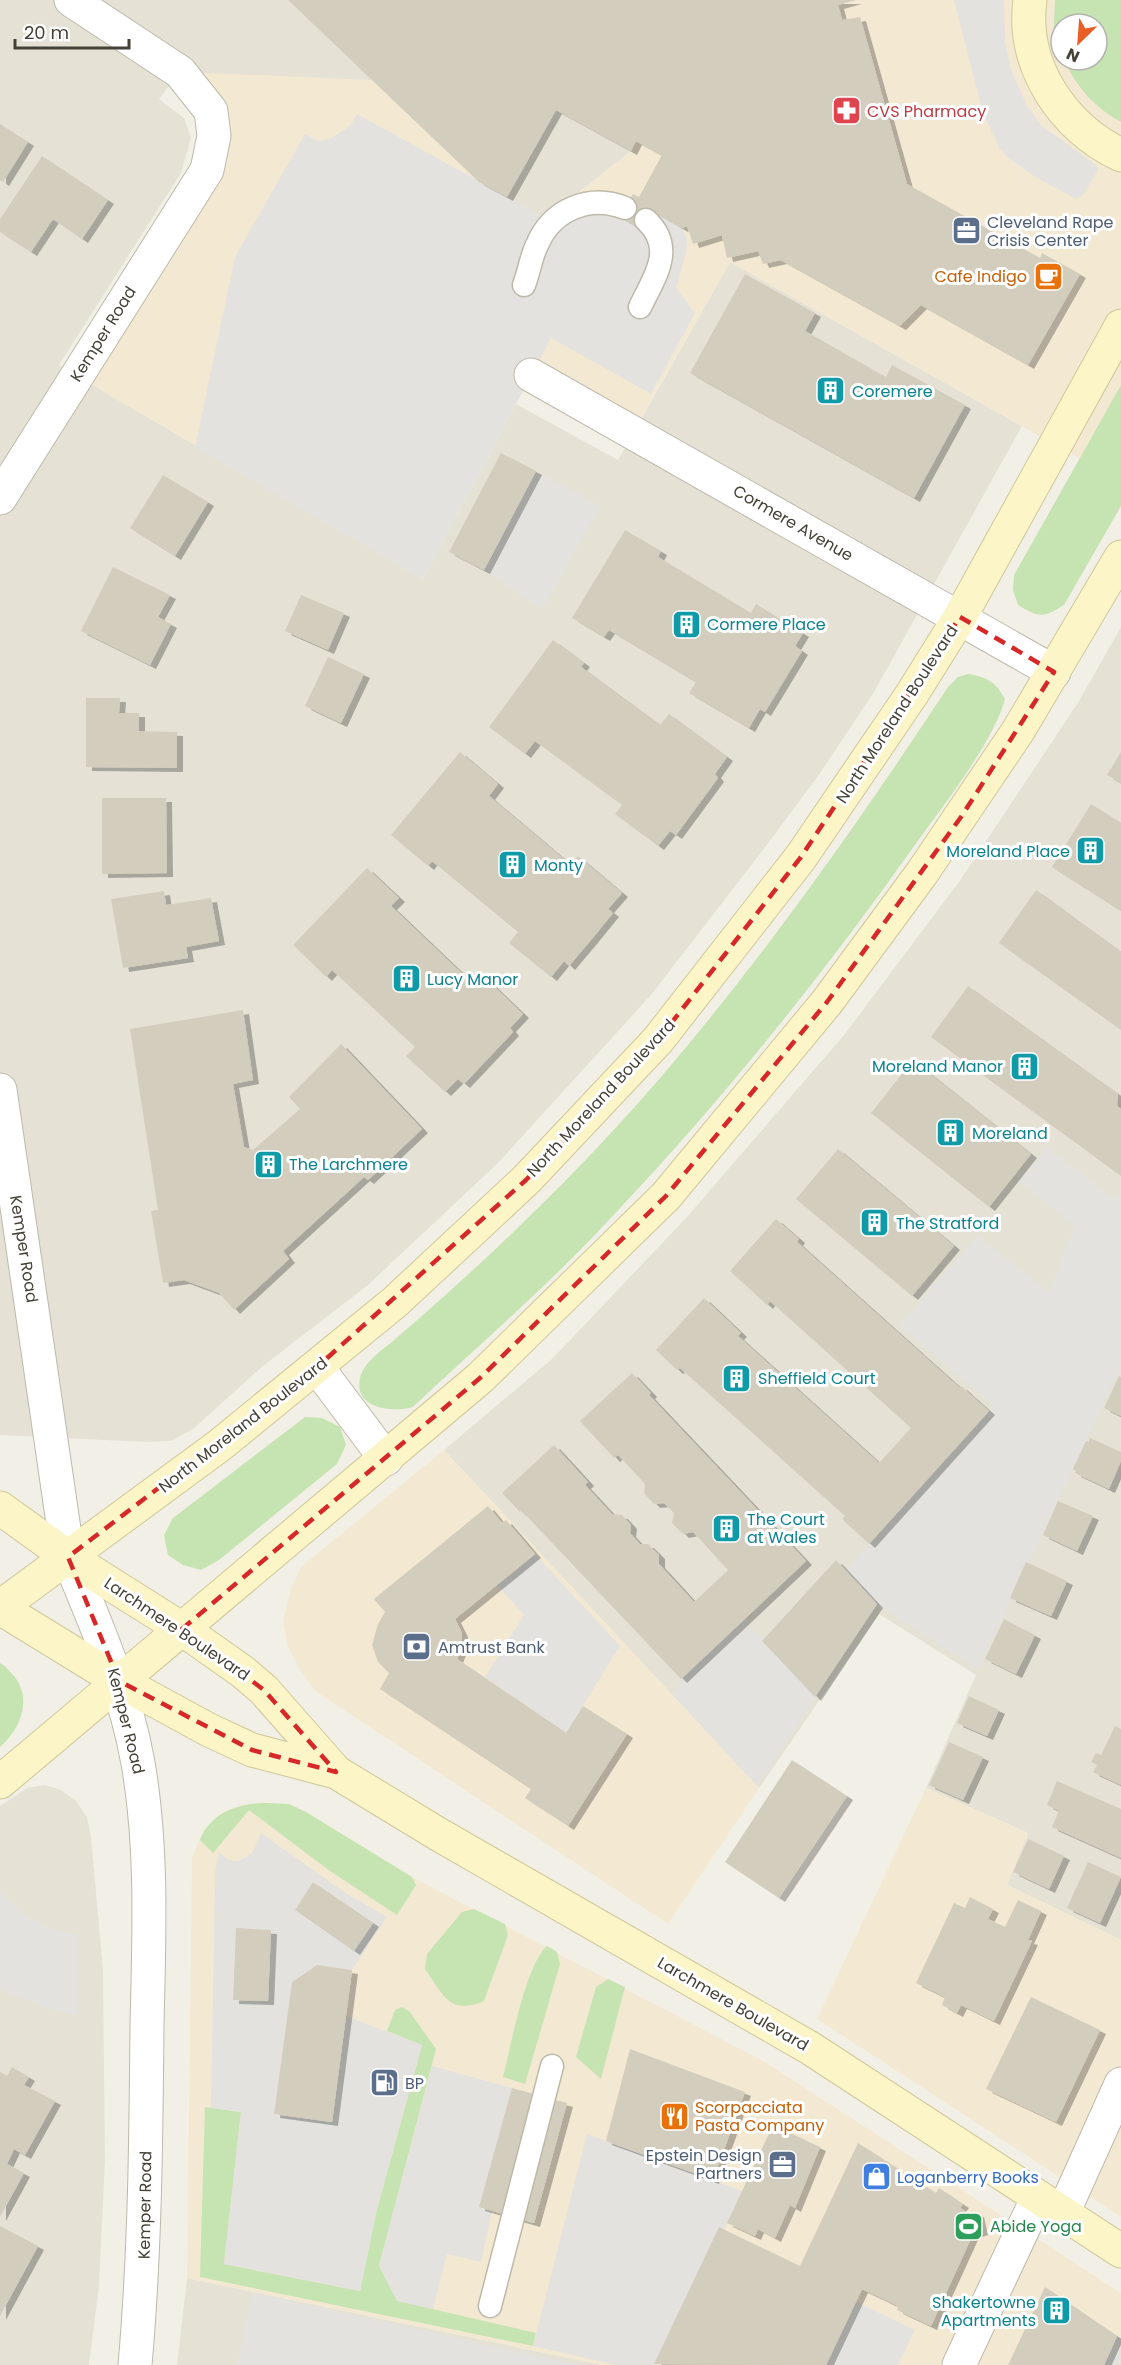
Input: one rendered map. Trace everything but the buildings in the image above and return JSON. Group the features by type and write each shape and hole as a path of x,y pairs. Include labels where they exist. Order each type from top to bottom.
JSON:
{"main road":[{"path":"1030,0 1028,29 1048,91 1069,117 1116,154"},
{"name":"North Moreland Boulevard","path":"0,1607 220,1445 395,1302 526,1180 658,1040 801,857 912,694 960,617 1121,326"},
{"path":"0,1782 480,1378 666,1196 827,1002 961,818 1054,672 1121,557"},
{"name":"Larchmere Boulevard","path":"0,1508 68,1557 182,1629 243,1672 264,1690 336,1772"},
{"name":"Larchmere Boulevard","path":"0,1607 119,1681 252,1750 336,1772 438,1834 810,2048 1121,2251"}],"street":[{"name":"Kemper Road","path":"0,498 207,170 214,136 211,111 180,72 71,0"},
{"name":"Cormere Avenue","path":"531,375 1054,672"},
{"name":"Kemper Road","path":"0,1090 68,1557 119,1681 138,1761 144,1805 149,1885 146,2215 135,2365"},
{"path":"317,1367 386,1459"},
{"path":"959,2365 1121,2084"}],"lane":[{"path":"524,285 537,244 547,228 564,211 585,203 611,203 625,208"},
{"path":"640,307 658,270 662,247 657,230 646,220"},
{"path":"490,2306 552,2066"}],"highlighted area":[{"path":"960,617 1054,672 961,817 827,1002 666,1196 480,1378 182,1629 264,1690 336,1772 252,1750 119,1681 68,1557 317,1367 526,1180 658,1040 801,857"}],"shaded area":[{"path":"0,0 731,0 662,155 636,141 631,151 572,198 542,217 180,72 159,99 184,118 191,138 181,173 59,365 423,579 516,404 618,460 730,262 1022,426 874,692 821,772 651,995 499,1162 368,1285 263,1366 193,1429 171,1441 145,1442 0,1435"},
{"path":"731,0 1121,0 1121,482 730,262 633,432 531,375 423,579 77,376 214,136 180,72 372,80 479,182 542,216 572,198 631,151 636,141 662,155"},
{"path":"954,0 1004,0 1005,42 1011,69 1027,106 1041,125 1097,166 1098,170 1083,195 1076,199 1037,178 1007,157 999,147 983,113"},
{"path":"357,114 542,216 592,193 640,229 651,210 682,228 687,240 686,253 676,288 695,313 651,394 551,338 423,579 195,447 235,257 305,134 318,141 330,139 350,126"},
{"path":"501,453 600,506 542,609 484,570 449,552"},
{"path":"1121,627 1121,1940 1007,1885 1028,1833 926,1788 976,1675 879,1614 759,1788 444,1450 553,1358 686,1218 844,1035 961,879 1079,701"},
{"path":"1047,1148 1114,1199 1121,1191 1121,1366 978,1669 877,1604 757,1786 673,1695 681,1679 744,1619 762,1640 836,1560 846,1570 994,1406 900,1325 977,1236 1049,1292 1075,1225 1019,1182"},
{"path":"444,1450 759,1788 668,1924 315,1691 288,1647 283,1621 291,1588 302,1566"},
{"path":"535,1554 620,1646 566,1733 485,1677 524,1615 497,1585"},
{"path":"45,1785 61,1790 76,1801 87,1817 91,1837 103,1969 105,2161 99,2286 89,2365 0,2365 0,1806 27,1788"},
{"path":"926,1788 1028,1833 1007,1885 1121,1940 1121,2217 817,2019"},
{"path":"246,1804 289,1804 306,1812 412,1877 765,2062 1121,2293 1121,2365 603,2365 187,2278 192,1857 203,1831 223,1812"},
{"path":"261,1833 347,1894 387,1917 352,1970 317,1965 292,1982 274,2114 332,2122 346,2016 422,2045 376,2213 360,2291 224,2264 241,2112 211,2108 215,1872 219,1852 228,1860 239,1861 252,1853","holes":["314,1882 373,1923 354,1950 295,1910","236,1929 270,1930 268,2001 233,2000"]},
{"path":"0,1891 25,1917 53,1929 78,1935 77,2015 50,2009 0,1989"},
{"path":"432,2066 512,2088 480,2207 492,2211 481,2262 447,2254 433,2309 397,2301 379,2266"},
{"path":"587,2134 742,2191 724,2230 719,2228 654,2365 616,2365 533,2346"},
{"path":"187,2278 603,2365 177,2365"},
{"path":"253,2293 578,2365 237,2365"},
{"path":"856,2302 915,2330 898,2365 826,2365"},
{"path":"1117,2336 1121,2338 1121,2365 1104,2365"}],"green space":[{"path":"1055,0 1121,0 1121,122 1087,96 1070,72 1109,72 1109,12 1055,12"},
{"path":"1121,385 1121,506 1064,605 1046,614 1036,614 1018,605 1013,590 1014,575"},
{"path":"968,674 990,681 1005,699 990,735 964,776 875,901 758,1051 633,1195 568,1263 413,1407 386,1409 368,1402 359,1388 362,1372 369,1362 528,1218 654,1085 733,989 807,891 879,790 948,687 958,677"},
{"path":"305,1417 322,1418 340,1427 346,1445 337,1464 219,1560 201,1570 183,1565 168,1555 164,1535 173,1518"},
{"path":"0,1663 20,1685 23,1704 18,1723 0,1747"},
{"path":"289,1804 306,1812 412,1877 416,1885 397,1915 330,1871 249,1810 213,1853 200,1840 205,1830 218,1816 245,1805"},
{"path":"474,1909 505,1924 508,1935 484,2001 463,2006 448,2000 425,1969 427,1954 462,1912"},
{"path":"547,1946 557,1952 560,1964 525,2084 503,2077 526,1988 539,1956"},
{"path":"608,1979 625,1987 601,2079 576,2057 596,1987"},
{"path":"402,2007 409,2011 436,2049 379,2266 398,2301 536,2333 533,2346 200,2277 205,2107 241,2112 224,2264 360,2291 376,2213 422,2045 387,2031 395,2010"}],"place":[{"name":"CVS Pharmacy","path":"846,111"},
{"name":"Cleveland Rape Crisis Center","path":"966,231"},
{"name":"Cafe Indigo","path":"1048,276"},
{"name":"Coremere","path":"831,391"},
{"name":"Cormere Place","path":"686,624"},
{"name":"Moreland Place","path":"1091,851"},
{"name":"Monty","path":"513,865"},
{"name":"Lucy Manor","path":"406,979"},
{"name":"Moreland Manor","path":"1024,1066"},
{"name":"Moreland","path":"951,1133"},
{"name":"The Larchmere","path":"268,1164"},
{"name":"The Stratford","path":"875,1223"},
{"name":"Sheffield Court","path":"737,1378"},
{"name":"The Court at Wales","path":"726,1528"},
{"name":"Amtrust Bank","path":"417,1647"},
{"name":"BP","path":"384,2083"},
{"name":"Scorpacciata Pasta Company","path":"674,2116"},
{"name":"Epstein Design Partners","path":"783,2164"},
{"name":"Loganberry Books","path":"876,2177"},
{"name":"Abide Yoga","path":"969,2226"},
{"name":"Shakertowne Apartments","path":"1057,2311"}]}
